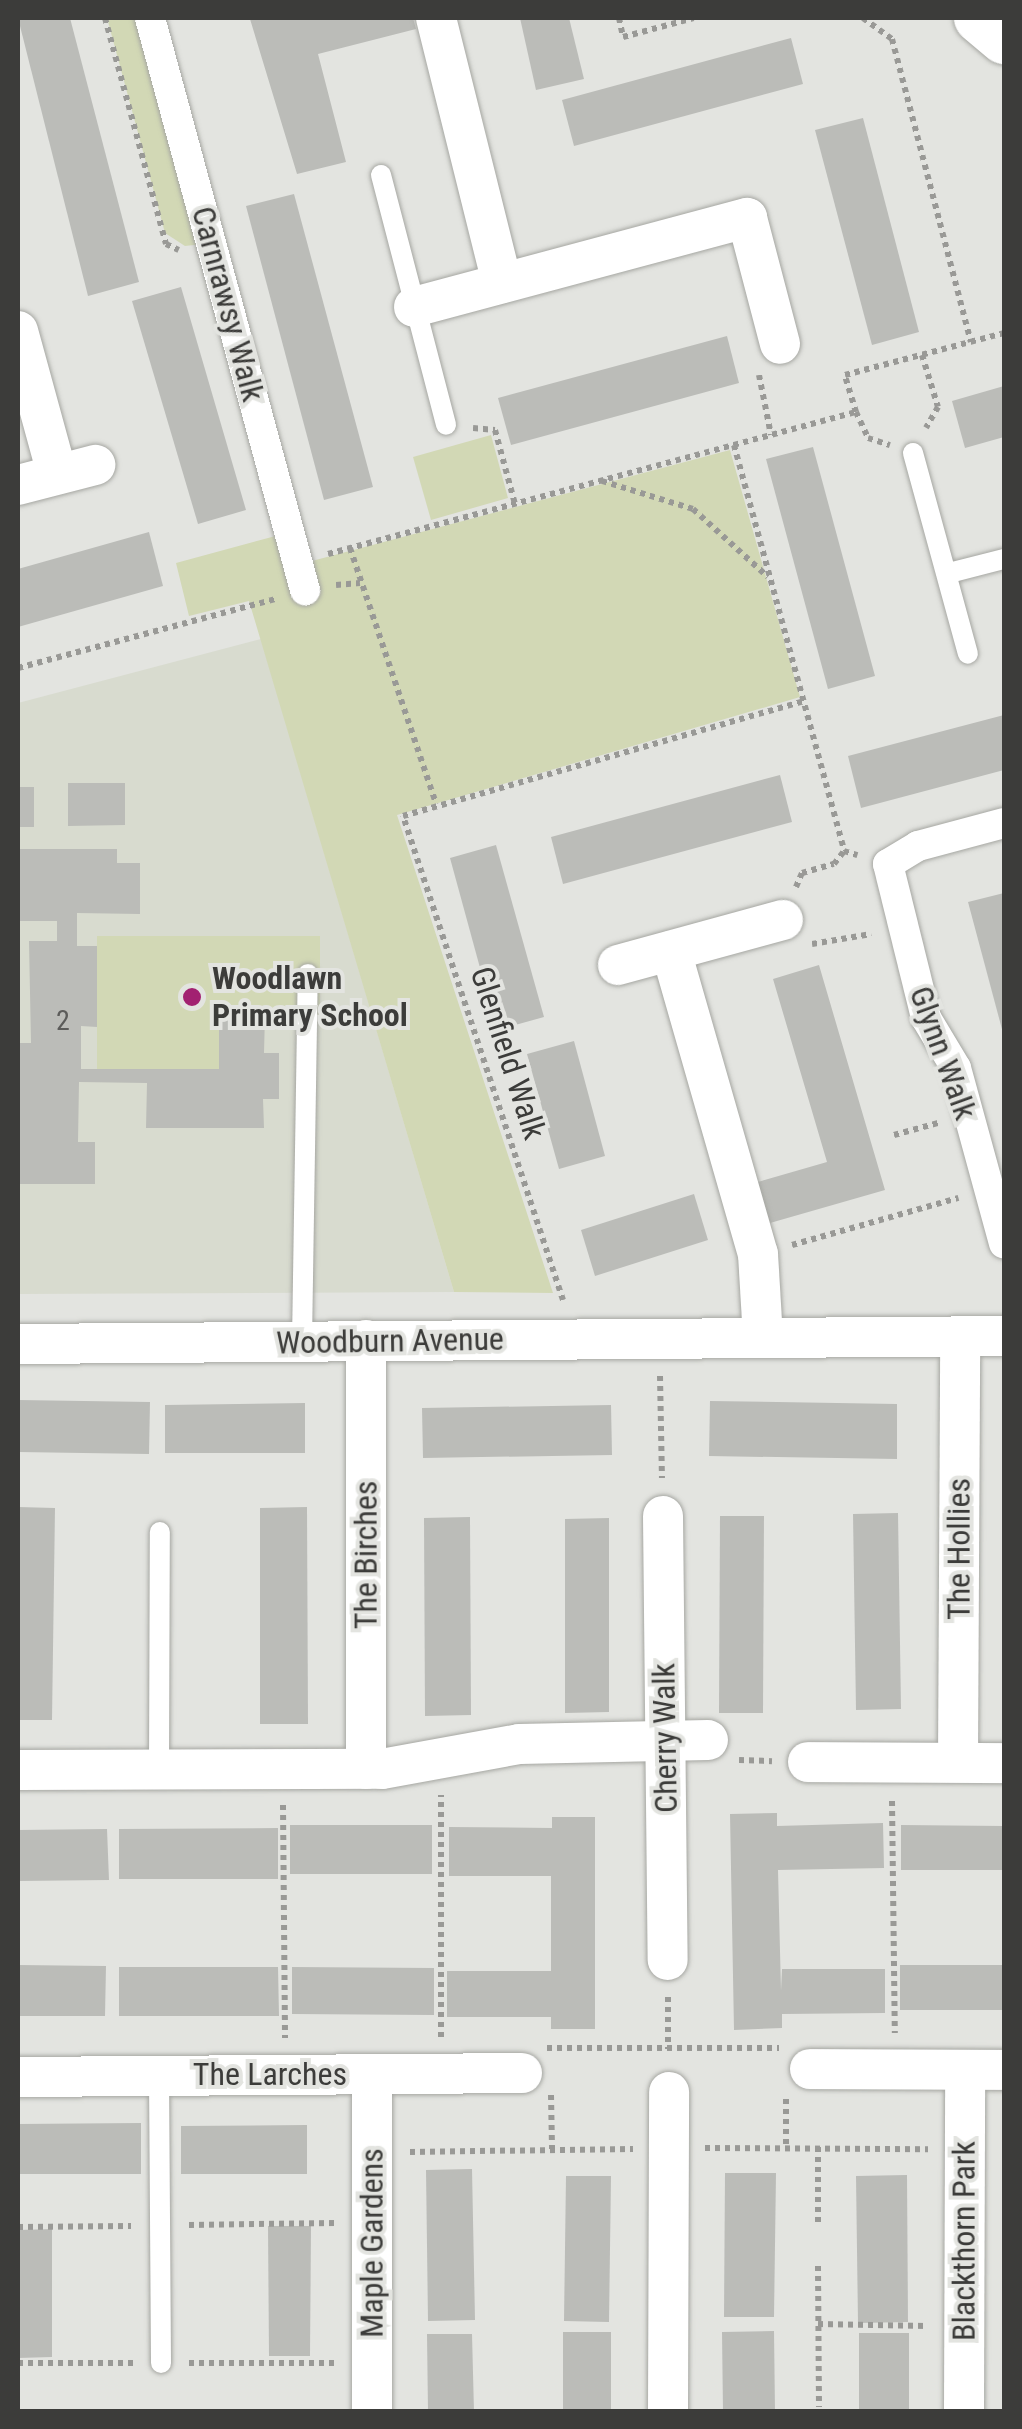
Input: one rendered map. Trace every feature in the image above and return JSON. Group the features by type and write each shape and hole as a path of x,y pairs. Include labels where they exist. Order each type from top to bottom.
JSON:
{"street":[{"name":"Carnrawsy Walk","path":"150,18 301,576"},
{"path":"436,18 502,284"},
{"path":"979,18 1004,39"},
{"path":"414,307 747,218 780,344"},
{"path":"18,331 76,469 18,485"},
{"path":"888,864 918,846 1004,824"},
{"name":"Glynn Walk","path":"888,864 926,1018 956,1068 1004,1244"},
{"path":"618,965 784,920"},
{"path":"671,951 758,1254 762,1337"},
{"name":"The Hollies","path":"958,1762 960,1336"},
{"name":"Woodburn Avenue","path":"18,1344 1004,1336"},
{"name":"The Birches","path":"366,1340 366,1769"},
{"name":"Cherry Walk","path":"662,1516 668,1960"},
{"path":"18,1770 366,1769 519,1744 708,1740"},
{"path":"808,1762 1004,1763"},
{"path":"810,2069 1004,2070"},
{"name":"Blackthorn Park","path":"964,2412 965,2070"},
{"name":"The Larches","path":"18,2077 522,2073"},
{"name":"Maple Gardens","path":"372,2074 372,2412"},
{"path":"668,2092 668,2412"}],"lane":[{"path":"381,175 446,426"},
{"path":"913,453 949,573 968,654"},
{"path":"949,573 1004,558"},
{"path":"302,1342 308,974"},
{"path":"160,1532 160,1770"},
{"path":"159,2075 161,2363"}],"path":[{"path":"105,18 166,244 213,248"},
{"path":"618,18 623,36 694,18"},
{"path":"863,18 892,39 971,342"},
{"path":"922,354 938,407 913,453 868,438 845,375 922,354 1004,333"},
{"path":"771,435 755,381 780,344"},
{"path":"18,668 301,576 350,548 856,412"},
{"path":"446,426 495,430 515,504"},
{"path":"734,445 844,851"},
{"path":"601,480 693,509 769,578"},
{"path":"350,548 436,804 803,701"},
{"path":"301,576 360,583"},
{"name":"Glenfield Walk","path":"436,804 403,816 576,1340"},
{"path":"888,864 844,851 802,873 784,920 818,949 901,926"},
{"path":"894,1135 968,1114"},
{"path":"758,1254 988,1189"},
{"path":"659,1339 662,1516"},
{"path":"708,1740 724,1760 808,1762"},
{"path":"441,2074 442,1757"},
{"path":"892,1761 896,2070"},
{"path":"283,1770 285,2074"},
{"path":"668,1960 668,2092"},
{"path":"818,2148 818,2225"},
{"path":"18,2227 372,2223"},
{"path":"818,2266 820,2407"},
{"path":"818,2324 963,2326"},
{"path":"18,2363 372,2362"}],"shaded area":[{"name":"Woodlawn Primary School","path":"261,639 454,1292 18,1294 18,703"}],"green space":[{"path":"107,18 143,18 203,244 185,246 165,233"},
{"path":"491,435 508,498 431,520 413,457"},
{"path":"730,450 800,697 397,815 553,1293 454,1292 249,601 189,616 176,563 283,534 293,566"},
{"path":"97,936 320,936 320,1015 219,1015 219,1069 97,1069"}],"building":[{"path":"18,18 70,18 139,282 88,296"},
{"path":"413,18 416,29 318,54 346,162 297,174 250,19"},
{"path":"520,18 569,18 584,79 536,90"},
{"path":"791,38 803,84 574,146 562,100"},
{"path":"863,118 919,332 872,345 815,130"},
{"path":"294,194 373,487 324,500 246,206"},
{"path":"181,287 246,510 198,524 132,301"},
{"path":"727,336 739,383 511,445 498,398"},
{"path":"1004,386 1004,437 965,448 952,401"},
{"path":"813,447 875,676 828,689 766,459"},
{"path":"149,532 163,586 18,627 18,569"},
{"path":"1004,715 1004,770 861,808 848,756"},
{"path":"780,775 792,822 563,884 551,837"},
{"path":"68,783 125,783 125,825 68,826"},
{"path":"18,787 34,787 34,827 18,827"},
{"path":"496,845 544,1017 497,1030 450,858"},
{"name":"Woodlawn Primary School","path":"18,849 117,849 117,863 140,863 140,914 77,913 77,946 97,946 97,1027 81,1026 81,1069 219,1069 219,1015 265,1015 264,1053 279,1053 279,1099 263,1099 264,1128 146,1128 147,1083 79,1082 78,1142 95,1142 95,1184 18,1184 18,1043 31,1043 29,941 57,941 57,921 18,921"},
{"path":"1004,893 1004,1033 1003,1033 968,902"},
{"path":"819,965 885,1190 770,1223 758,1182 827,1162 773,979"},
{"path":"574,1041 605,1156 559,1169 527,1054"},
{"path":"694,1194 708,1240 595,1276 581,1230"},
{"path":"18,1400 150,1402 149,1454 18,1452"},
{"path":"710,1401 897,1404 897,1459 709,1456"},
{"path":"305,1403 305,1453 165,1453 165,1405"},
{"path":"611,1405 612,1455 423,1458 422,1408"},
{"path":"18,1507 55,1508 52,1720 18,1720"},
{"path":"307,1507 308,1724 260,1724 260,1508"},
{"path":"898,1513 901,1709 856,1710 853,1514"},
{"path":"720,1516 764,1516 763,1713 719,1713"},
{"path":"470,1517 471,1715 425,1716 424,1518"},
{"path":"609,1518 609,1712 565,1713 565,1519"},
{"path":"777,1813 777,1826 883,1823 884,1868 778,1870 781,1991 782,1969 885,1969 885,2013 782,2014 782,2028 734,2030 730,1814"},
{"path":"552,1817 595,1817 595,2029 551,2029 551,2017 447,2017 447,1971 551,1971 551,1876 449,1876 449,1827 552,1828"},
{"path":"290,1825 432,1825 432,1874 290,1874"},
{"path":"901,1825 1004,1826 1004,1870 901,1870"},
{"path":"278,1828 278,1879 119,1879 119,1829"},
{"path":"107,1829 109,1880 18,1881 18,1830"},
{"path":"18,1965 106,1966 105,2016 18,2016"},
{"path":"900,1965 1004,1965 1004,2010 900,2010"},
{"path":"119,1967 278,1967 279,2016 119,2016"},
{"path":"292,1967 434,1968 434,2015 292,2014"},
{"path":"141,2123 141,2174 18,2174 18,2124"},
{"path":"307,2125 307,2174 181,2174 181,2126"},
{"path":"472,2169 475,2320 428,2321 426,2170"},
{"path":"725,2173 776,2173 774,2317 724,2317"},
{"path":"907,2175 908,2322 858,2323 856,2176"},
{"path":"566,2176 611,2176 609,2322 564,2321"},
{"path":"268,2226 311,2226 310,2356 269,2356"},
{"path":"52,2229 52,2357 18,2358 18,2230"},
{"path":"774,2331 775,2412 723,2412 722,2332"},
{"path":"563,2332 611,2332 611,2412 563,2412"},
{"path":"859,2333 909,2333 909,2412 859,2412"},
{"path":"427,2334 472,2334 474,2412 428,2412"}],"place":[{"name":"Woodlawn Primary School","path":"192,997"}]}
